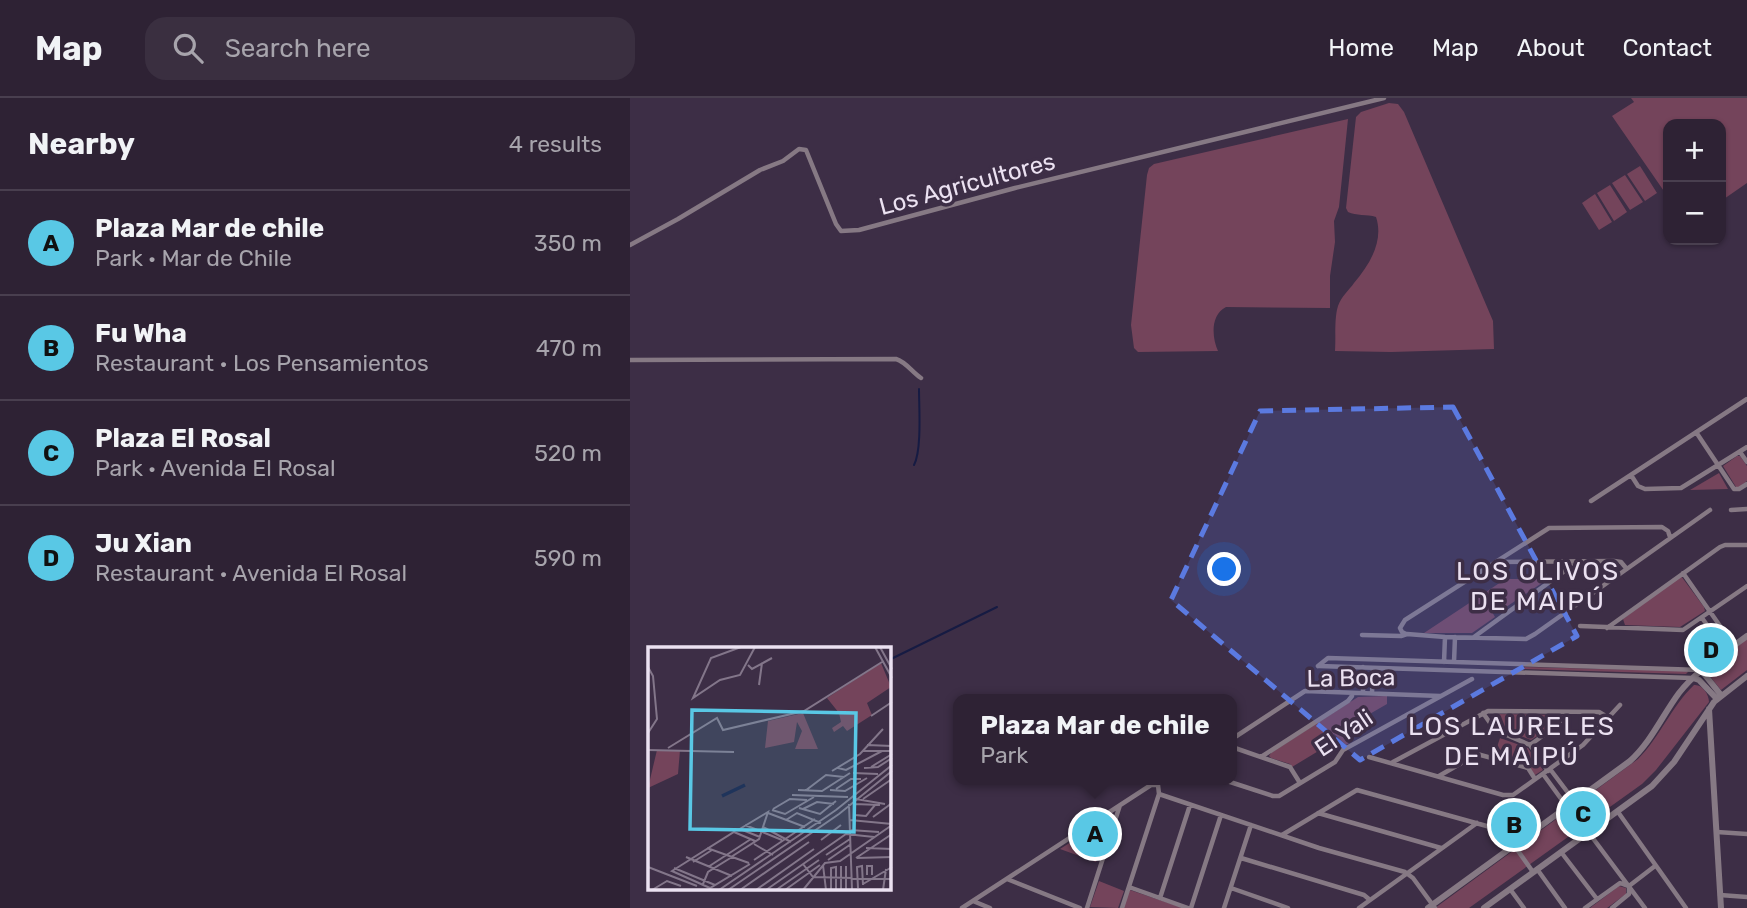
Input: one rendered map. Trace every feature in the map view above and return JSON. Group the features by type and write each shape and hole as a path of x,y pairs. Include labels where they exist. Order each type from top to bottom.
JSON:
{"street":[{"name":"Los Agricultores","path":"630,245 760,170 783,161 799,149 806,149 836,224 841,231 846,232 1384,98"},
{"path":"630,360 896,359 904,362 921,378"},
{"path":"1591,501 1747,399"},
{"path":"1696,432 1734,489 1747,484"},
{"path":"1631,475 1639,486 1645,489 1678,489 1747,447"},
{"path":"1740,452 1747,462"},
{"path":"1731,510 1747,509"},
{"path":"1670,537 1668,531 1662,527 1554,527 1545,530 1405,620 1400,628 1407,634 1526,639 1710,510"},
{"path":"1606,628 1720,547 1747,545"},
{"path":"1473,637 1578,561"},
{"path":"1497,562 1619,561 1626,568"},
{"path":"1683,573 1734,646"},
{"path":"1580,626 1683,630 1747,586"},
{"path":"1702,618 1726,652"},
{"path":"1362,635 1407,634"},
{"path":"1159,794 1407,873 1432,907 1637,755 1679,693 1701,670 1747,636"},
{"path":"1444,662 1445,637"},
{"path":"1454,662 1455,637"},
{"path":"1701,670 1328,658 1318,666 1693,678 1719,697"},
{"path":"1412,661 1412,669"},
{"path":"1512,664 1512,672"},
{"path":"1363,667 1363,693"},
{"path":"1373,668 1373,693"},
{"path":"1701,670 1719,697"},
{"name":"El Yali","path":"1237,784 1279,796 1335,762 1343,750 1472,679"},
{"path":"1484,908 1652,786 1674,762 1719,697 1745,679"},
{"name":"La Boca","path":"1237,734 1301,692 1441,696"},
{"path":"1261,757 1348,701 1351,693"},
{"path":"1369,757 1503,795 1513,795 1583,746 1620,705"},
{"path":"1709,709 1721,908"},
{"path":"1391,763 1493,710 1599,712 1606,719"},
{"path":"1483,713 1495,730 1530,745 1567,807"},
{"path":"1530,745 1563,721"},
{"path":"1237,749 1290,767 1300,783"},
{"path":"1438,776 1477,754 1528,768 1535,780"},
{"path":"1547,771 1575,802"},
{"path":"961,908 1151,785 1158,785 1159,794 1122,908"},
{"path":"1281,835 1357,790 1503,831 1565,908"},
{"path":"1087,908 1120,805"},
{"path":"1160,898 1190,805"},
{"path":"1618,812 1686,908"},
{"path":"1317,813 1442,848"},
{"path":"1129,887 1189,908 1221,815"},
{"path":"1359,908 1477,823"},
{"path":"1224,908 1251,825"},
{"path":"1717,832 1747,834"},
{"path":"1589,833 1646,908"},
{"path":"1561,852 1597,899"},
{"path":"1241,858 1364,895 1370,900"},
{"path":"1629,886 1656,866"},
{"path":"1007,879 1080,908"},
{"path":"1585,908 1620,883 1629,886"},
{"path":"1612,908 1629,894 1629,886"},
{"path":"1231,888 1288,908"},
{"path":"1510,889 1524,908"},
{"path":"1720,895 1747,897"},
{"path":"972,901 990,908"}],"highlighted area":[{"path":"1453,407 1577,636 1360,760 1171,600 1260,411"}],"shaded area":[{"path":"1631,98 1747,98 1747,183 1726,198 1726,119 1663,119 1663,190 1612,116 1634,102"},
{"path":"1389,103 1398,104 1404,112 1493,321 1494,349 1335,351 1338,306 1370,260 1378,235 1376,217 1351,213 1346,208 1356,117 1361,112"},
{"path":"1348,119 1339,207 1334,221 1330,308 1226,307 1217,315 1215,321 1214,340 1218,351 1138,352 1134,348 1131,325 1149,168 1154,164"},
{"path":"1640,166 1657,193 1645,201 1627,174"},
{"path":"1625,175 1643,202 1630,210 1612,183"},
{"path":"1610,185 1627,212 1614,221 1597,193"},
{"path":"1595,194 1612,222 1599,230 1582,203"},
{"path":"1740,456 1747,466 1747,481 1738,488 1723,466"},
{"path":"1719,473 1728,489 1690,490"},
{"path":"1505,564 1507,579 1548,579 1506,607 1499,597 1488,605 1495,617 1472,633 1424,633 1504,580 1496,565"},
{"path":"1681,576 1705,611 1680,627 1625,625 1623,619"},
{"path":"1747,639 1747,670 1721,690 1705,670"},
{"path":"1520,667 1687,671 1688,672 1686,674"},
{"path":"1694,685 1704,690 1709,702 1642,784 1469,908 1435,908 1638,759"},
{"path":"1387,696 1387,704 1342,730 1349,743 1346,745 1334,734 1328,740 1330,744 1292,767 1269,756 1358,697"},
{"path":"1494,714 1563,715 1562,720 1531,740 1497,727 1492,719"},
{"path":"1500,738 1528,748 1543,770 1535,775 1527,765 1494,756"},
{"path":"1112,816 1096,862 1060,849"},
{"path":"1099,881 1124,891 1118,908 1090,907"},
{"path":"1619,886 1626,888 1626,894 1607,908 1590,908"},
{"path":"1130,890 1183,908 1121,908"}],"waterway":[{"path":"914,465 919,439 919,389"},
{"path":"891,659 997,607"}],"place":[{"name":"Ju Xian","path":"1711,650"},
{"name":"Plaza El Rosal","path":"1583,814"},
{"name":"Fu Wha","path":"1514,825"},
{"name":"Plaza Mar de chile","path":"1095,834"}],"district":[{"name":"LOS OLIVOS DE MAIPÚ","path":"1538,586"},
{"name":"LOS LAURELES DE MAIPÚ","path":"1512,741"}]}
